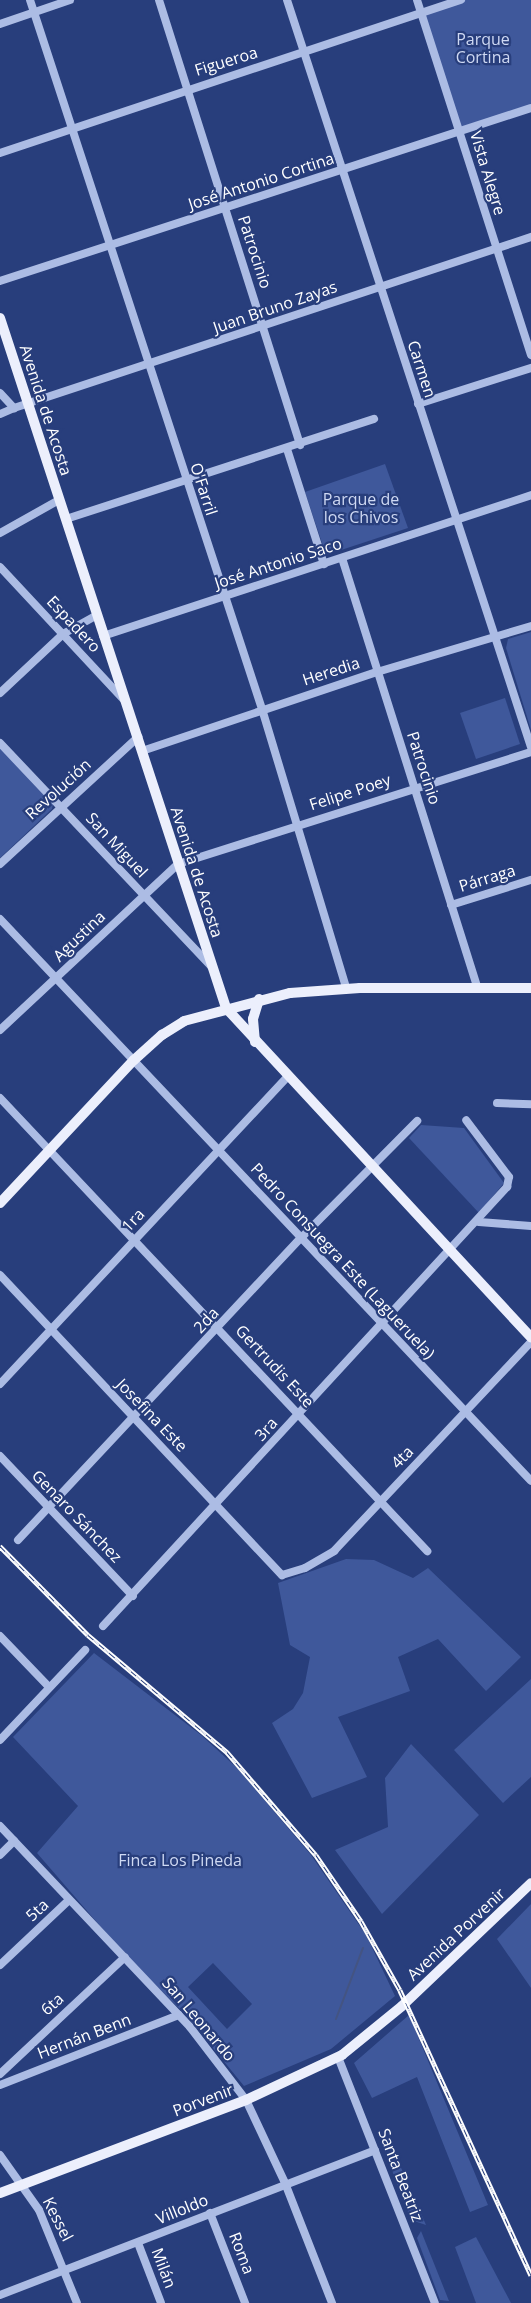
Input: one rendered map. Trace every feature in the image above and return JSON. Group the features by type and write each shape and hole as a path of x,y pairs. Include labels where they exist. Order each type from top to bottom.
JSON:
{"main road":[{"name":"Avenida de Acosta","path":"0,318 226,1008 287,1077 531,1337"},
{"path":"0,1203 134,1060 184,1021 259,999 346,988 531,988"},
{"path":"255,1042 254,1019 259,999"},
{"name":"Avenida Porvenir","path":"402,2006 531,1883"},
{"name":"Porvenir","path":"0,2193 246,2100 338,2057 402,2006"}],"street":[{"name":"O'Farril","path":"30,0 108,246 262,709 346,988"},
{"path":"0,24 70,0"},
{"name":"Patrocinio","path":"159,0 300,445"},
{"name":"Carmen","path":"287,0 531,747"},
{"name":"Vista Alegre","path":"417,0 495,249 531,355"},
{"name":"Figueroa","path":"0,153 186,89 461,0"},
{"name":"José Antonio Cortina","path":"0,281 531,108"},
{"name":"Juan Bruno Zayas","path":"0,414 531,237"},
{"path":"418,404 531,368"},
{"path":"0,393 14,408"},
{"path":"66,519 300,445 374,419"},
{"path":"287,449 324,564"},
{"name":"José Antonio Saco","path":"104,636 531,495"},
{"path":"0,533 59,500"},
{"name":"Patrocinio","path":"342,558 477,987"},
{"name":"Espadero","path":"0,567 126,702"},
{"path":"0,693 63,634 96,616"},
{"name":"Heredia","path":"142,751 377,672 531,626"},
{"name":"Revolución","path":"0,864 60,806 138,737"},
{"name":"San Miguel","path":"0,743 212,967"},
{"name":"Felipe Poey","path":"178,864 531,752"},
{"name":"Agustina","path":"0,1030 178,864"},
{"name":"Párraga","path":"452,905 531,880"},
{"name":"Pedro Consuegra Este (Lagueruela)","path":"0,919 531,1481"},
{"name":"1ra","path":"0,1384 287,1077"},
{"name":"Gertrudis Este","path":"0,1098 427,1551"},
{"path":"497,1103 531,1104"},
{"path":"466,1120 509,1177 507,1187 478,1222"},
{"name":"2da","path":"18,1540 219,1329 301,1238 417,1121"},
{"path":"478,1222 531,1226"},
{"name":"3ra","path":"103,1626 218,1505 299,1414 478,1222"},
{"name":"Josefina Este","path":"0,1275 282,1575"},
{"name":"4ta","path":"282,1575 305,1569 334,1551 531,1342"},
{"name":"Genaro Sánchez","path":"0,1456 133,1596"},
{"path":"0,1636 49,1687"},
{"path":"0,1740 85,1650"},
{"name":"San Leonardo","path":"0,1826 68,1901 179,2014 246,2100 285,2183 332,2303"},
{"path":"0,1855 14,1841"},
{"name":"5ta","path":"0,1965 68,1901"},
{"name":"6ta","path":"0,2074 125,1957"},
{"name":"Hernán Benn","path":"0,2085 179,2014"},
{"name":"Santa Beatriz","path":"338,2057 435,2303"},
{"name":"Villoldo","path":"0,2295 375,2150"},
{"name":"Kessel","path":"0,2156 39,2210 77,2303"},
{"name":"Roma","path":"210,2213 245,2303"},
{"name":"Milán","path":"138,2243 161,2303"}],"green space":[{"name":"Parque Cortina","path":"461,0 531,0 531,108 459,131 421,13"},
{"name":"Parque de los Chivos","path":"385,464 408,528 326,555 305,492"},
{"path":"531,632 531,730 506,648 508,639"},
{"path":"505,698 520,744 476,759 460,713"},
{"path":"0,747 53,804 52,809 0,858"},
{"path":"421,1125 464,1128 504,1183 479,1213 409,1138"},
{"path":"346,1559 374,1560 413,1578 428,1568 521,1657 486,1691 438,1639 398,1657 410,1691 338,1717 367,1777 312,1798 272,1723 293,1709 303,1693 310,1657 290,1645 278,1583"},
{"name":"Finca Los Pineda","path":"94,1653 201,1735 237,1768 311,1855 366,1935 395,1996 331,2049 244,2086 186,2015 126,1956 37,1853 78,1806 13,1737","holes":["213,1963 252,2004 227,2029 188,1987"]},
{"path":"531,1679 531,1777 503,1803 454,1750"},
{"path":"411,1744 479,1815 382,1914 335,1850 388,1827 385,1778"},
{"path":"531,1904 531,1988 497,1939"},
{"path":"409,2015 488,2205 470,2212 417,2077 372,2098 354,2063"},
{"path":"392,2147 426,2225 411,2220 385,2152"},
{"path":"421,2231 449,2301 440,2300 417,2238"},
{"path":"476,2237 511,2303 476,2303 455,2247"}],"waterway":[{"path":"336,2019 363,1948"}],"railway":[{"path":"0,1546 88,1635 227,1752 316,1855 361,1921 400,1990 531,2275"}]}
